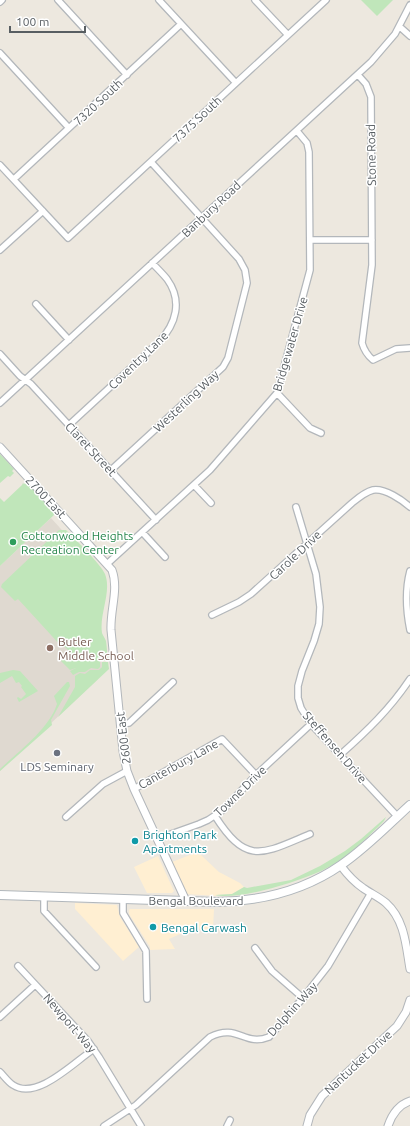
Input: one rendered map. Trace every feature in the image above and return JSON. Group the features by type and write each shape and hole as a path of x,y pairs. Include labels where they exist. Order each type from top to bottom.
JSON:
{"main road":[{"name":"Bengal Boulevard","path":"0,895 186,902 236,902 271,896 305,884 341,866 410,805"}],"street":[{"path":"58,0 127,75"},
{"path":"159,0 236,83"},
{"path":"255,0 288,35"},
{"name":"7375 South","path":"43,211 68,238 326,0"},
{"name":"Banbury Road","path":"0,403 358,75 371,62 400,27 410,6"},
{"name":"7320 South","path":"14,179 182,24"},
{"path":"400,27 410,36"},
{"path":"0,53 69,128"},
{"name":"Stone Road","path":"358,75 366,84 371,97 372,273 362,343 364,350 373,360 396,349 410,348"},
{"name":"Bridgewater Drive","path":"108,564 194,485 221,458 277,393 311,264 309,148 305,139 297,130"},
{"name":"Westerling Way","path":"110,471 220,370 228,358 246,290 247,277 243,264 151,162"},
{"path":"0,164 43,211 0,250"},
{"path":"310,240 372,240"},
{"name":"Coventry Lane","path":"69,425 159,342 170,329 176,314 174,292 167,280 152,263"},
{"path":"36,304 69,340"},
{"name":"Claret Street","path":"0,354 25,380 31,384 156,520"},
{"path":"277,393 310,428 321,433"},
{"name":"2700 East","path":"0,447 108,564"},
{"path":"194,485 211,503"},
{"name":"Carole Drive","path":"212,615 252,594 355,500 366,493 374,490 382,491 397,497 410,507"},
{"name":"Steffensen Drive","path":"296,507 316,574 320,607 319,624 298,686 298,698 301,708 311,724 397,816"},
{"path":"142,532 165,557"},
{"name":"2600 East","path":"108,564 112,570 115,583 111,630 124,756 127,771 186,902"},
{"path":"410,571 407,598 407,613 410,630"},
{"path":"340,755 378,720 390,707 410,680"},
{"path":"121,724 129,723 173,682"},
{"name":"Towne Drive","path":"157,839 199,824 215,816 233,800 256,775 311,724"},
{"name":"Canterbury Lane","path":"134,789 222,739 256,775"},
{"name":"Canterbury Lane","path":"66,817 103,784 127,771"},
{"path":"215,816 227,834 234,841 241,847 250,850 266,851 275,849 310,834"},
{"path":"341,866 356,883 386,903 399,919 404,933 410,970"},
{"name":"Dolphin Way","path":"104,1126 131,1109 210,1037 217,1033 234,1032 255,1040 262,1040 269,1037 303,998 328,966 371,893"},
{"path":"44,896 44,909 46,914 96,967"},
{"path":"123,900 123,913 146,951 147,999"},
{"path":"255,948 272,971 303,998"},
{"name":"Newport Way","path":"18,966 81,1033 94,1049 141,1126"},
{"path":"0,1017 35,985"},
{"name":"Nantucket Drive","path":"307,1126 310,1115 322,1096 397,1026 408,1012 410,1000"},
{"path":"1,1074 13,1085 20,1088 36,1088 52,1080 94,1049"},
{"path":"388,1126 392,1115 398,1108 410,1100"}],"shaded area":[{"name":"Butler Middle School","path":"51,518 105,578 100,636 102,667 98,679 0,771 0,566"},
{"path":"195,853 201,855 219,872 240,883 244,887 232,894 216,895 217,896 187,894 172,862"},
{"path":"158,856 174,891 172,893 147,893 134,867"},
{"path":"75,903 117,905 120,917 139,947 123,961 75,909"},
{"path":"130,909 214,909 213,929 200,930 198,926 169,939 175,949 150,950 150,947 129,914"}],"green space":[{"path":"361,0 393,0 377,16"},
{"path":"0,454 14,469 12,471 14,473 0,483"},
{"name":"Cottonwood Heights Recreation Center","path":"27,482 55,514 0,566 0,498 4,502 23,483 24,484"},
{"path":"59,530 66,530 87,552 102,569 107,581 102,618 102,633 106,641 108,660 100,661 100,667 98,669 91,668 85,672 79,672 73,675 70,671 76,668 70,670 61,661 70,652 65,647 62,647 18,599 15,601 1,587 2,584"},
{"path":"102,662 108,662 109,669 58,717 75,687 75,676 80,673 85,674 90,670 99,670 102,667"},
{"path":"13,670 20,671 38,691 19,702 17,698 18,697 21,699 26,694 19,682 16,683 12,676 0,683 0,673"},
{"path":"67,682 69,682 70,686 51,720 52,725 0,771 0,769 33,739 47,722 57,704 54,696"},
{"path":"386,817 384,821 355,849 325,869 277,887 242,895 215,895 232,894 244,887 247,888 291,880 320,866 345,851"}],"place":[{"name":"Cottonwood Heights Recreation Center","path":"13,542"},
{"name":"Butler Middle School","path":"50,648"},
{"name":"LDS Seminary","path":"57,753"},
{"name":"Brighton Park Apartments","path":"135,841"},
{"name":"Bengal Carwash","path":"153,927"}]}
